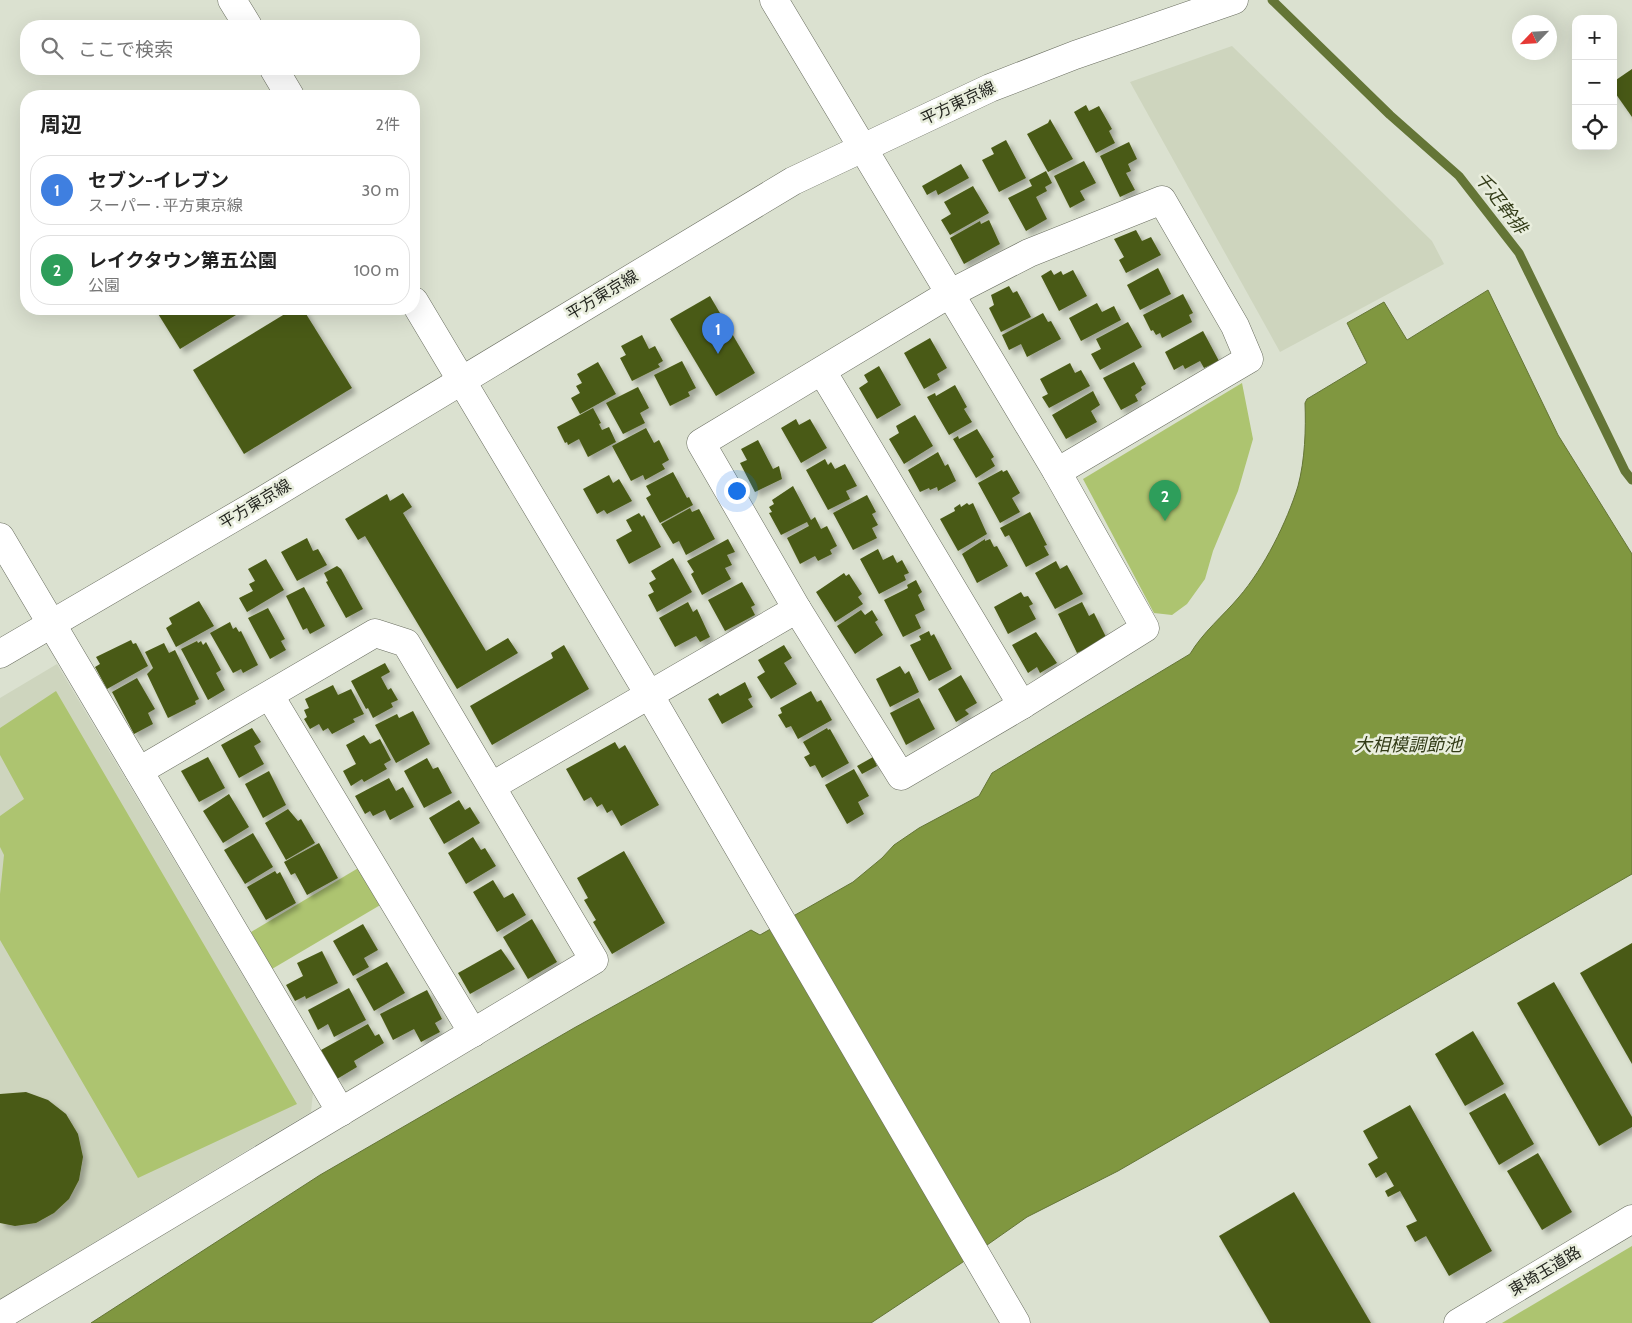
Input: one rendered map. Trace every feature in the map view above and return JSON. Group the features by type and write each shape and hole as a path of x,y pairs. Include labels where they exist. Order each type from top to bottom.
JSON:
{"main road":[{"path":"232,0 244,20"},
{"path":"774,0 949,294 1057,472 1145,628 1022,705 901,776 797,609 701,443 949,294 1029,253 1162,200 1235,326 1249,359 1057,472"},
{"name":"平方東京線","path":"0,654 262,501 793,180 990,88 1075,54 1234,0"},
{"path":"278,75 286,90"},
{"path":"420,311 650,696 1016,1323"},
{"path":"822,371 1022,705"},
{"path":"0,537 342,1112"},
{"path":"492,786 797,609"},
{"path":"0,1316 594,960 406,643 375,633 139,771"},
{"path":"270,696 473,1033"},
{"name":"東埼玉道路","path":"1458,1323 1632,1219"}],"shaded area":[{"path":"1232,46 1432,241 1444,264 1280,352 1130,82"},
{"path":"1242,383 1253,439 1238,491 1213,551 1205,579 1187,604 1172,615 1154,613 1083,479"},
{"path":"57,664 313,1093 311,1112 0,1299 0,698"},
{"path":"56,691 297,1104 138,1178 0,940 0,894 4,855 0,847 0,816 24,799 0,755 0,728"},
{"path":"360,867 382,904 272,969 251,932"},
{"path":"1632,1246 1632,1323 1502,1323"}],"water":[{"name":"大相模調節池","path":"1488,290 1558,435 1632,554 1632,874 1118,1171 1027,1217 871,1323 91,1323 320,1175 574,1028 751,930 760,935 853,882 882,858 894,845 919,828 979,796 992,773 1190,654 1201,638 1248,585 1266,559 1281,529 1298,486 1302,466 1305,403 1307,399 1367,363 1347,323 1384,302 1407,340"}],"building":[{"path":"1632,69 1632,117 1617,96 1617,79"},
{"path":"1086,105 1089,111 1099,106 1112,129 1109,131 1115,143 1096,153 1074,112"},
{"path":"1050,119 1073,159 1048,172 1027,134 1048,123"},
{"path":"1006,140 1026,178 999,192 982,160 994,154 991,148"},
{"path":"1129,142 1137,159 1128,164 1131,171 1126,173 1135,190 1120,197 1100,156"},
{"path":"1084,161 1096,183 1080,191 1085,200 1070,208 1054,176"},
{"path":"961,164 969,178 938,195 936,190 927,195 922,186"},
{"path":"1046,171 1052,183 1045,187 1047,191 1036,197 1047,219 1026,231 1008,198 1032,186 1029,180"},
{"path":"973,186 989,213 950,235 941,220 951,214 944,202"},
{"path":"989,220 1000,244 964,264 950,238 980,221 981,224"},
{"path":"1136,230 1142,241 1151,237 1161,255 1126,273 1119,260 1124,257 1114,239"},
{"path":"1158,268 1171,294 1140,310 1127,285"},
{"path":"1051,270 1054,275 1061,271 1063,275 1073,270 1087,296 1059,311 1041,276"},
{"path":"1009,286 1013,293 1017,291 1031,317 1001,332 989,308 994,305 991,295"},
{"path":"1183,294 1193,313 1189,315 1192,322 1162,338 1160,333 1156,335 1153,330 1151,331 1143,315"},
{"path":"710,296 755,373 716,396 670,319"},
{"path":"1097,303 1102,312 1114,306 1121,320 1081,341 1069,318"},
{"path":"1043,313 1048,322 1051,321 1061,339 1027,357 1021,344 1009,350 1002,335"},
{"path":"159,315 236,315 180,349"},
{"path":"283,315 307,315 352,388 244,454 193,370"},
{"path":"1128,322 1142,347 1100,370 1091,354 1101,349 1096,339"},
{"path":"1203,331 1219,361 1204,368 1200,361 1185,369 1183,365 1174,370 1165,352"},
{"path":"642,335 649,349 655,346 663,361 658,364 660,367 632,381 620,358 626,355 621,346"},
{"path":"930,338 947,368 937,374 940,380 924,389 904,353"},
{"path":"682,361 696,388 688,392 690,396 670,406 654,375"},
{"path":"598,362 616,394 580,414 571,398 580,393 576,386 582,383 577,374"},
{"path":"1134,362 1146,384 1135,395 1138,401 1121,410 1103,378"},
{"path":"1070,363 1075,373 1081,370 1090,386 1049,408 1042,397 1048,394 1040,379"},
{"path":"879,366 901,405 877,419 859,388 868,382 864,375"},
{"path":"955,385 967,407 964,409 972,422 949,435 927,397 935,393 936,396"},
{"path":"638,387 649,408 640,413 645,423 623,434 606,403"},
{"path":"1093,391 1100,405 1091,411 1097,422 1066,439 1052,415"},
{"path":"593,408 601,423 599,424 602,430 609,427 616,442 588,457 579,439 568,445 567,442 565,443 557,427"},
{"path":"915,415 933,446 904,464 889,439 899,433 896,426"},
{"path":"796,419 799,425 810,419 827,448 801,463 781,428"},
{"path":"646,428 654,443 659,440 669,460 662,464 665,469 645,480 643,475 631,481 612,446"},
{"path":"977,429 994,457 991,459 995,466 976,478 953,439 958,436 959,439"},
{"path":"758,440 773,469 779,466 782,479 755,492 740,463 747,460 741,449"},
{"path":"938,452 945,466 948,464 956,481 938,491 937,487 920,492 908,470"},
{"path":"825,459 828,465 831,462 835,469 845,464 857,486 846,491 850,499 828,510 806,470"},
{"path":"1002,470 1003,472 1007,470 1020,493 1012,498 1020,512 1000,523 978,483"},
{"path":"673,472 687,498 689,497 693,505 660,523 646,498 651,495 646,486"},
{"path":"609,475 613,483 619,479 632,501 607,514 604,510 597,514 583,489"},
{"path":"793,486 811,520 815,517 821,529 827,526 837,546 830,550 832,554 818,561 815,556 800,564 787,538 809,526 807,522 781,535 769,513 772,512 769,507 774,504 772,500"},
{"path":"403,493 412,507 403,513 486,651 508,638 518,653 457,689 365,536 358,540 345,519 387,494 390,501"},
{"path":"867,495 876,512 872,514 878,525 872,528 877,538 853,550 833,513"},
{"path":"967,503 969,505 973,503 987,534 958,551 940,519 955,511 954,508 960,504 961,507"},
{"path":"690,508 692,512 699,509 715,539 686,555 679,541 673,544 661,524"},
{"path":"1030,512 1047,545 1044,546 1049,555 1026,567 1009,535 1005,537 1000,528"},
{"path":"639,513 642,517 644,515 661,547 629,564 616,540 632,531 626,520"},
{"path":"307,538 313,551 318,549 327,565 297,581 281,552"},
{"path":"728,539 735,552 727,555 732,565 725,568 731,579 702,595 691,574 694,572 687,561"},
{"path":"985,539 985,541 990,539 994,547 997,546 1008,566 977,583 962,554"},
{"path":"878,549 883,560 893,555 897,563 902,560 909,573 904,575 906,580 879,594 860,559"},
{"path":"673,558 692,592 657,612 648,595 654,592 649,583 656,579 651,571"},
{"path":"266,559 284,590 247,612 239,598 253,591 249,584 255,581 248,569"},
{"path":"1056,561 1060,569 1067,565 1083,594 1055,609 1035,573"},
{"path":"337,566 341,569 363,609 346,618 326,582 328,581 324,573"},
{"path":"844,573 846,576 849,574 862,594 858,597 863,604 835,622 816,592"},
{"path":"916,580 922,592 918,595 925,610 915,615 921,628 903,637 884,600 908,588 907,585"},
{"path":"742,582 755,605 751,607 755,615 725,631 708,600"},
{"path":"304,587 325,626 310,634 307,628 303,630 286,596"},
{"path":"1021,592 1024,597 1028,596 1033,604 1029,606 1036,619 1008,634 994,607"},
{"path":"199,601 214,626 176,647 166,628 172,624 169,618"},
{"path":"688,602 693,612 697,609 710,637 700,642 696,636 675,647 659,618"},
{"path":"1082,602 1089,616 1094,613 1107,639 1077,653 1058,614"},
{"path":"268,608 285,639 281,641 286,650 270,659 248,618"},
{"path":"861,610 865,615 872,610 878,620 875,622 883,635 855,654 837,626"},
{"path":"230,622 233,629 236,627 239,632 241,631 258,665 243,673 241,669 233,673 210,633"},
{"path":"929,631 931,636 934,634 952,669 929,681 910,645 921,640 919,636"},
{"path":"1036,632 1057,663 1040,673 1037,667 1028,673 1012,645"},
{"path":"131,640 133,644 136,643 148,666 107,689 95,667 100,664 96,657"},
{"path":"197,641 198,643 201,641 203,645 206,642 221,670 216,673 225,690 208,700 181,649"},
{"path":"164,643 169,653 175,650 199,699 195,701 196,704 168,718 147,674 153,668 145,652"},
{"path":"564,645 589,689 492,745 470,706 553,658 551,653"},
{"path":"784,645 792,658 784,663 797,684 771,699 757,677 765,672 758,660"},
{"path":"385,663 390,672 381,677 388,690 391,688 398,700 391,703 393,707 373,718 351,681"},
{"path":"900,666 905,674 909,671 919,692 890,707 876,679"},
{"path":"961,675 977,703 965,710 969,714 956,722 938,689"},
{"path":"137,678 155,709 148,713 153,724 134,734 112,692"},
{"path":"745,682 752,697 748,699 753,707 722,724 708,699 718,693 720,696"},
{"path":"333,685 338,695 351,689 364,714 353,719 355,722 332,734 328,728 323,731 319,724 310,729 304,719 307,717 304,710 309,708 305,699"},
{"path":"811,691 817,702 821,700 832,720 798,739 791,726 786,728 778,715 782,713 780,708"},
{"path":"919,698 935,729 906,745 890,713"},
{"path":"413,711 430,744 396,763 375,725 397,714 399,718"},
{"path":"252,728 261,742 254,746 264,764 239,778 221,745"},
{"path":"827,728 828,730 830,729 849,763 822,778 815,765 810,767 804,757 810,754 803,742"},
{"path":"364,735 370,744 380,739 391,760 384,764 387,769 364,782 362,779 351,786 343,771 356,764 346,745"},
{"path":"615,742 619,749 625,745 659,805 621,826 612,810 607,813 602,804 597,807 591,797 584,801 566,769"},
{"path":"208,757 225,788 199,802 181,771"},
{"path":"873,757 877,766 862,774 857,766"},
{"path":"427,758 433,769 438,767 452,793 424,808 404,771"},
{"path":"854,769 869,796 858,802 864,814 847,824 825,785"},
{"path":"269,771 286,805 263,818 245,784"},
{"path":"389,778 396,791 403,787 414,807 390,820 385,810 373,816 370,811 365,814 355,796"},
{"path":"229,794 249,827 223,843 203,811"},
{"path":"459,800 465,810 470,807 480,823 444,844 429,818"},
{"path":"288,809 298,821 301,819 315,843 286,860 265,823"},
{"path":"253,833 273,867 245,884 224,850"},
{"path":"473,837 481,850 485,848 496,866 466,884 448,853"},
{"path":"319,843 338,878 307,895 295,873 291,875 284,862"},
{"path":"624,851 665,923 612,954 593,922 596,920 584,900 588,898 577,878"},
{"path":"275,871 277,874 280,872 296,903 266,920 247,887"},
{"path":"493,880 504,898 513,893 526,915 497,932 473,892"},
{"path":"532,919 557,962 528,979 503,937"},
{"path":"363,924 378,950 364,958 369,967 353,976 333,941"},
{"path":"1632,943 1632,1064 1580,973"},
{"path":"501,949 515,969 470,994 458,973"},
{"path":"322,951 338,983 306,999 305,996 295,1001 286,985 303,976 297,963"},
{"path":"387,962 405,993 374,1011 356,979"},
{"path":"1554,982 1632,1117 1632,1127 1599,1146 1517,1003"},
{"path":"349,988 366,1020 334,1037 328,1024 318,1030 308,1010"},
{"path":"427,990 442,1019 435,1023 440,1032 421,1042 414,1029 393,1040 380,1014"},
{"path":"368,1024 375,1036 379,1034 384,1043 354,1061 357,1067 337,1079 321,1050"},
{"path":"1473,1031 1504,1084 1465,1106 1435,1054"},
{"path":"26,1092 48,1100 66,1114 78,1134 83,1157 79,1180 69,1199 54,1213 36,1223 15,1226 0,1223 0,1094"},
{"path":"1505,1093 1534,1144 1499,1165 1469,1113"},
{"path":"1410,1105 1492,1251 1449,1276 1426,1236 1415,1242 1406,1226 1417,1221 1400,1191 1388,1197 1385,1191 1394,1186 1386,1172 1376,1178 1368,1164 1378,1158 1363,1131"},
{"path":"1538,1153 1572,1212 1542,1230 1507,1171"},
{"path":"1294,1192 1371,1323 1270,1323 1219,1236"}],"waterway":[{"name":"千疋幹排","path":"1272,0 1390,115 1459,176 1519,253 1625,471 1632,480"}],"place":[{"name":"セブン-イレブン","path":"718,354"},
{"name":"レイクタウン第五公園","path":"1165,521"}]}
